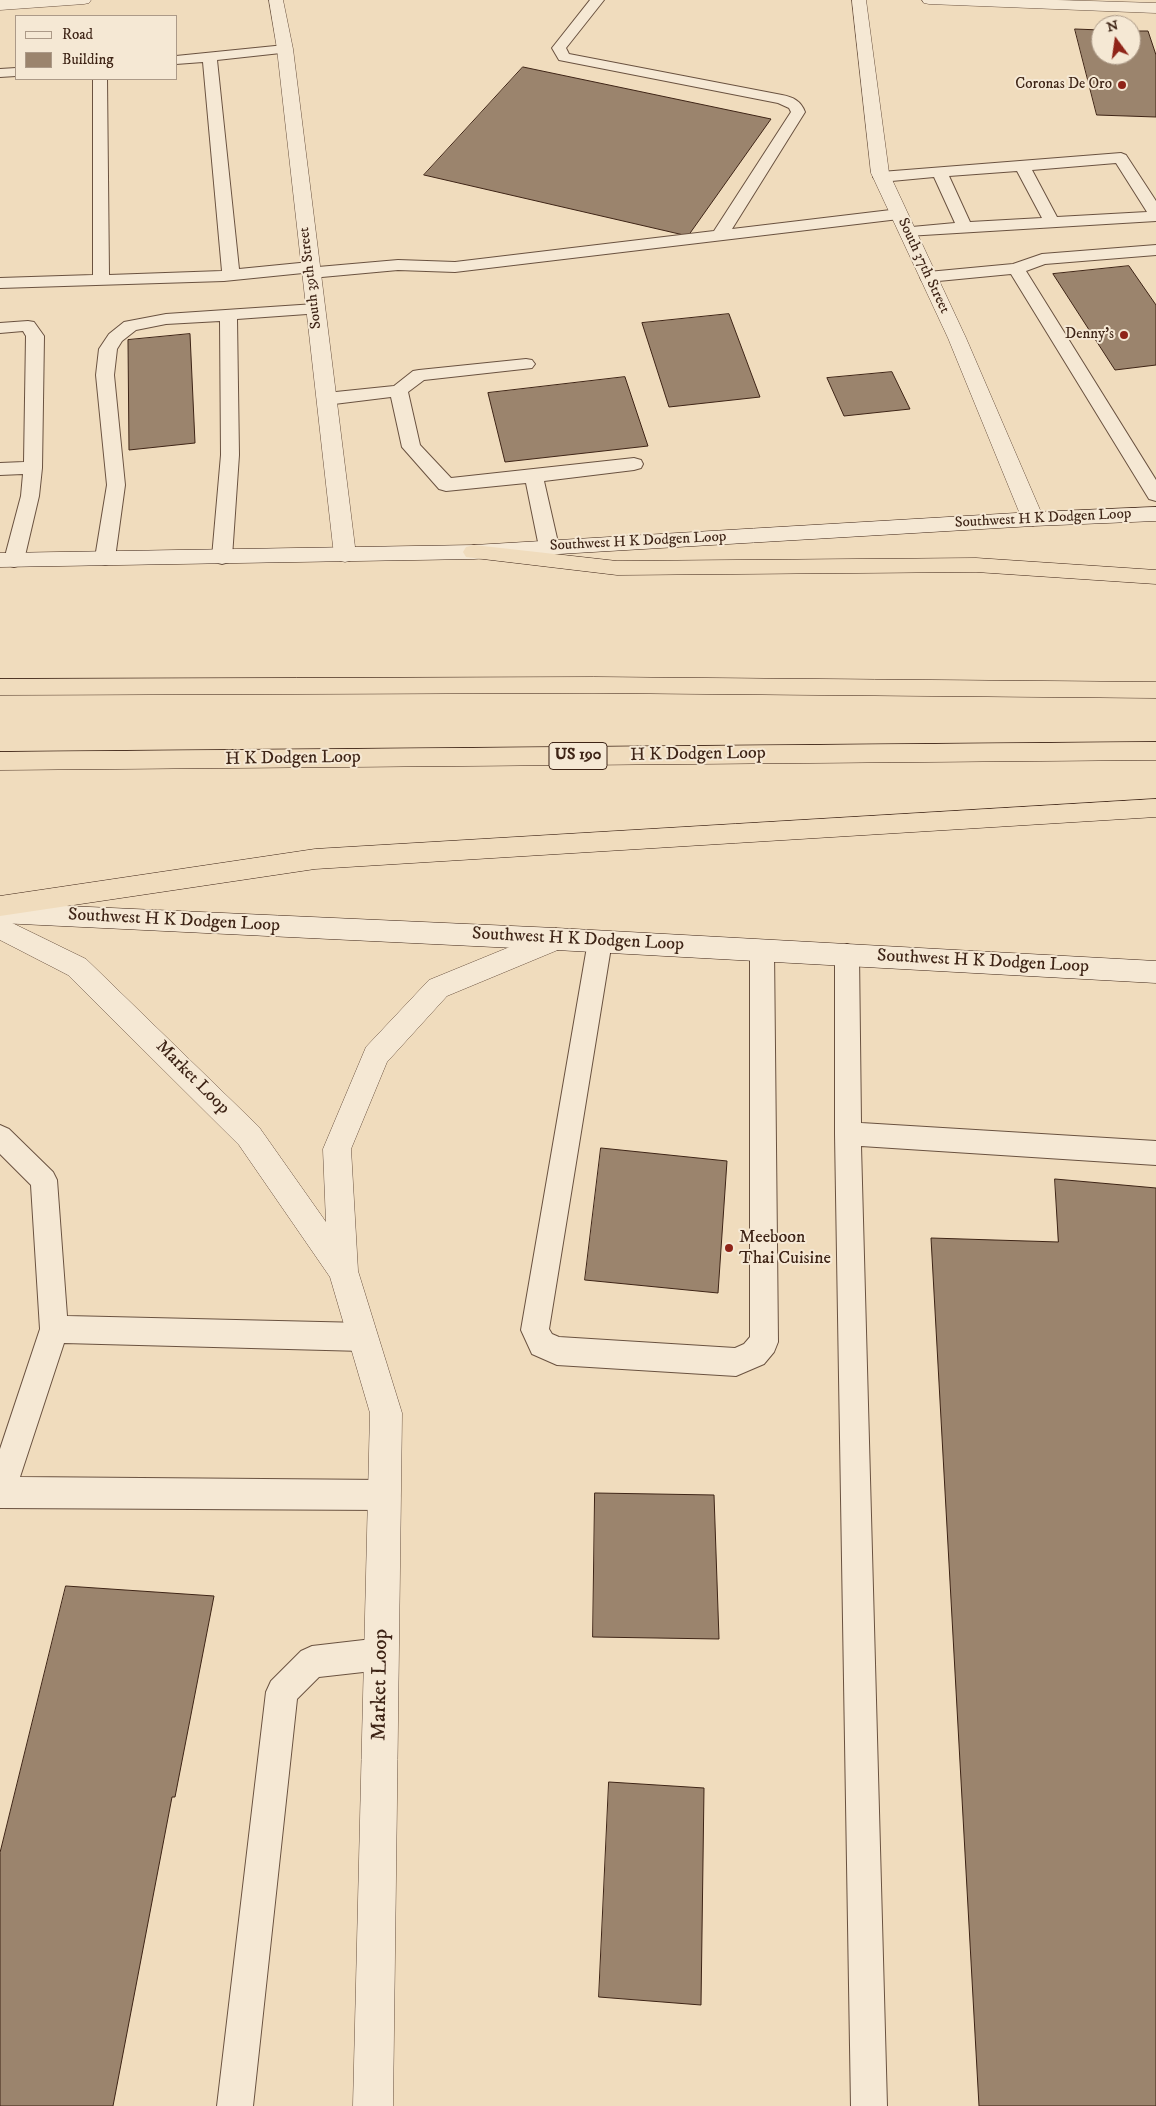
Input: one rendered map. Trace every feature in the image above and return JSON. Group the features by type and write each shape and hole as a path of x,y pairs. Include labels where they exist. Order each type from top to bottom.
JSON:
{"highway":[{"path":"474,552 617,568 976,565 1156,577"},
{"path":"0,687 604,685 1156,690"},
{"name":"H K Dodgen Loop","path":"0,761 1156,751"},
{"path":"0,906 315,859 1156,808"}],"street":[{"path":"0,5 84,0"},
{"name":"South 39th Street","path":"276,0 284,50 345,555"},
{"name":"South 37th Street","path":"859,0 882,177 957,338 1033,519"},
{"path":"929,0 1156,8"},
{"name":"Southwest H K Dodgen Loop","path":"7,560 474,552 1033,519 1156,514"},
{"name":"Southwest H K Dodgen Loop","path":"0,913 600,941 1156,972"},
{"name":"Market Loop","path":"0,928 77,967 249,1136 343,1271"},
{"name":"Market Loop","path":"374,2106 386,1413 343,1271 337,1149 376,1055 438,988 556,939"}],"lane":[{"path":"597,0 559,48 564,58 782,99 795,105 798,112 720,235"},
{"path":"178,60 284,50"},
{"path":"210,57 231,275"},
{"path":"0,74 15,72"},
{"path":"100,80 101,280"},
{"path":"882,177 1121,158 1156,215 907,231"},
{"path":"1022,166 1052,222"},
{"path":"940,172 965,228"},
{"path":"0,283 231,275 398,266 455,267 899,214"},
{"path":"928,276 1016,269 1042,258 1156,250"},
{"path":"1016,269 1156,495"},
{"path":"105,558 116,485 105,375 108,349 114,338 130,326 166,319 315,309"},
{"path":"222,557 230,455 228,316"},
{"path":"0,328 28,326 35,336 30,496 7,560"},
{"path":"326,399 399,391 419,375 526,364"},
{"path":"399,391 411,447 446,485 634,464"},
{"path":"0,468 32,468"},
{"path":"534,476 548,547"},
{"path":"600,941 535,1330 542,1344 557,1350 736,1362 754,1354 764,1342 762,950"},
{"path":"847,954 848,1134 869,2106"},
{"path":"848,1134 1156,1153"},
{"path":"0,1137 44,1180 54,1330 0,1492 385,1494"},
{"path":"54,1330 363,1337"},
{"path":"235,2106 282,1692 312,1662 381,1654"}],"building":[{"name":"Coronas De Oro","path":"1075,29 1091,30 1091,65 1141,65 1141,31 1148,31 1156,55 1156,117 1097,115"},
{"path":"523,67 771,119 688,236 424,175"},
{"name":"Denny's","path":"1129,266 1156,305 1156,365 1115,370 1053,274"},
{"path":"729,314 760,397 669,407 642,323"},
{"path":"190,334 195,443 129,450 128,340"},
{"path":"892,372 910,409 844,416 827,378"},
{"path":"625,377 648,446 505,462 488,393"},
{"path":"601,1148 727,1161 718,1293 585,1280"},
{"path":"1055,1179 1156,1188 1156,2106 979,2106 931,1238 1058,1242"},
{"path":"595,1493 714,1495 719,1639 593,1637"},
{"path":"66,1586 214,1596 175,1797 172,1797 113,2106 0,2106 0,1853"},
{"path":"609,1782 704,1788 701,2005 599,1997"}],"place":[{"name":"Coronas De Oro","path":"1122,85"},
{"name":"Denny's","path":"1124,335"},
{"name":"Meeboon Thai Cuisine","path":"729,1248"}]}
